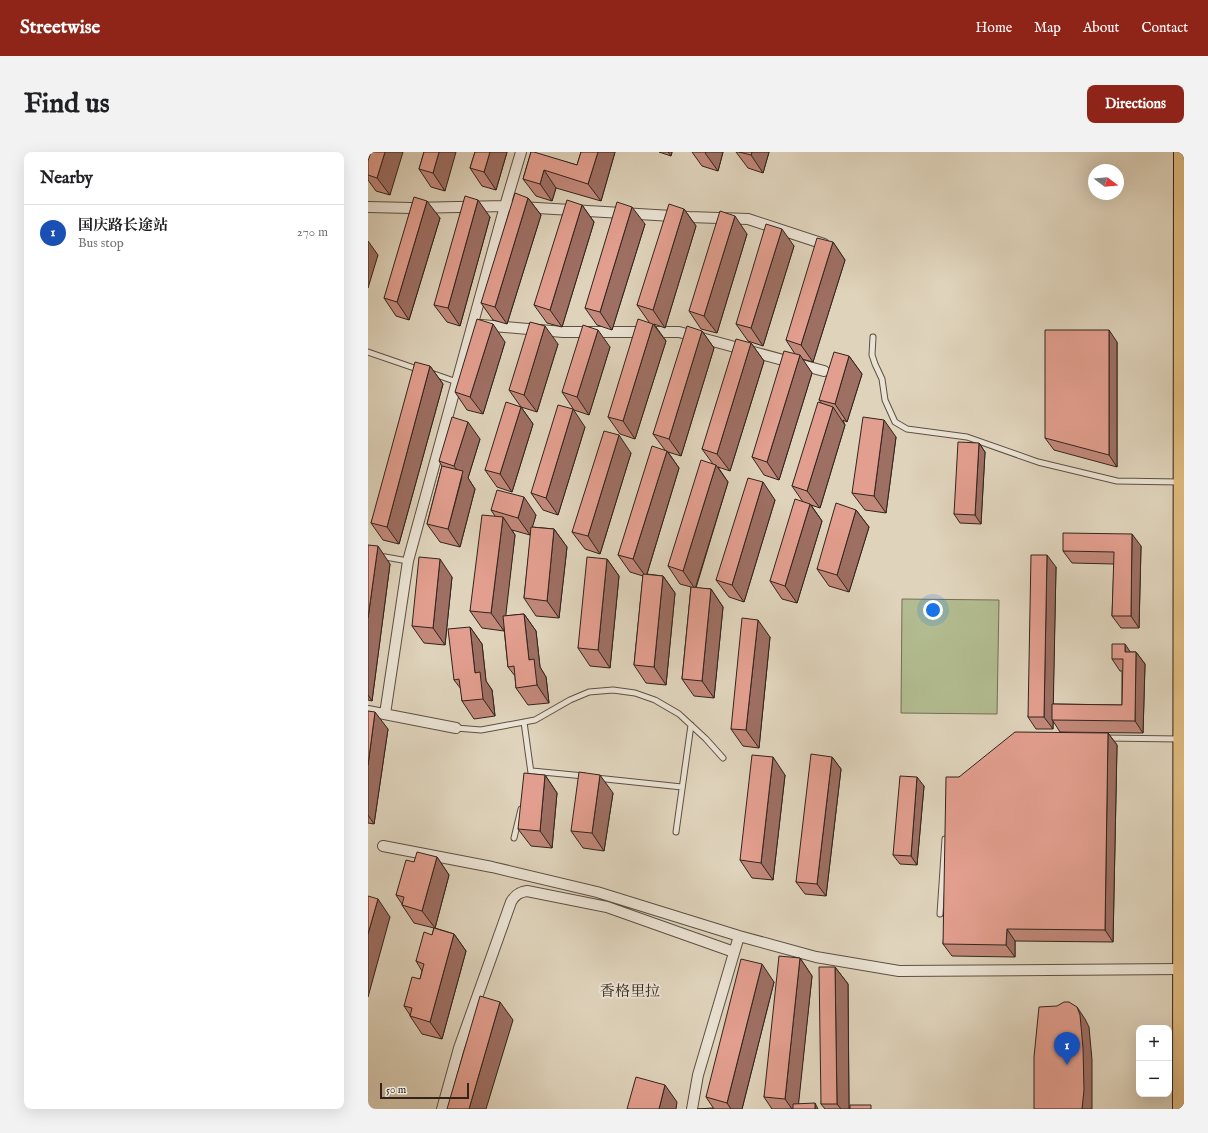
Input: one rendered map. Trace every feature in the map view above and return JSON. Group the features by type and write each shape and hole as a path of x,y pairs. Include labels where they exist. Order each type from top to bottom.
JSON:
{"main road":[{"path":"1182,152 1182,1109"}],"street":[{"path":"385,714 408,561 521,152"},
{"path":"368,207 411,208 505,206 748,219 824,244"},
{"path":"473,324 563,332 679,332 824,371"},
{"path":"368,711 456,728"},
{"path":"383,846 492,867 597,892 739,936 816,957 899,971 1182,969"},
{"path":"442,1109 459,1048 511,902 522,892 527,890 607,907 734,952"},
{"path":"692,1109 698,1074 739,936"}],"lane":[{"path":"873,337 872,355 882,379 885,400 895,422 907,429 967,437 1038,462 1070,471 1117,481 1182,482"},
{"path":"368,352 457,382"},
{"path":"368,554 408,561"},
{"path":"456,728 481,730 535,720 570,700 589,692 613,690 635,693 654,700 679,714 706,739 723,758"},
{"path":"524,722 532,771 530,778"},
{"path":"676,832 691,725"},
{"path":"1103,738 1182,739"},
{"path":"532,771 682,787"},
{"path":"514,838 524,800"},
{"path":"940,914 946,830"}],"green space":[{"path":"902,599 999,600 997,714 901,713"}],"building":[{"path":"371,152 385,152 377,178 368,175 368,161"},
{"path":"424,152 439,152 433,173 419,169"},
{"path":"475,152 490,152 484,172 470,168"},
{"path":"531,152 577,165 581,152 598,152 588,184 544,170 540,184 523,179"},
{"path":"739,152 752,152 751,155"},
{"path":"515,193 528,198 495,307 481,303"},
{"path":"465,196 478,200 448,308 434,305"},
{"path":"414,197 427,201 397,302 384,298"},
{"path":"567,200 582,205 550,310 534,305"},
{"path":"617,202 632,207 600,312 585,308"},
{"path":"669,204 684,209 653,310 637,305"},
{"path":"720,211 735,216 704,316 689,311"},
{"path":"766,224 782,229 751,328 736,324"},
{"path":"817,238 833,242 801,345 786,340"},
{"path":"477,319 493,324 470,397 455,392"},
{"path":"638,319 653,324 623,421 608,417"},
{"path":"530,322 545,326 524,395 509,390"},
{"path":"583,325 598,330 577,397 562,392"},
{"path":"687,326 702,331 669,439 653,434"},
{"path":"1045,330 1109,330 1109,455 1045,438"},
{"path":"736,339 751,343 717,454 702,449"},
{"path":"784,351 800,355 767,462 752,457"},
{"path":"834,352 849,356 835,404 819,400"},
{"path":"415,362 430,366 387,527 371,523"},
{"path":"506,402 521,407 500,474 485,470"},
{"path":"818,402 833,407 807,491 792,486"},
{"path":"558,405 573,409 546,498 531,493"},
{"path":"452,417 468,422 454,466 439,461"},
{"path":"863,417 884,420 874,496 852,493"},
{"path":"604,431 619,435 588,536 572,532"},
{"path":"958,442 979,443 975,515 954,514"},
{"path":"652,446 667,451 633,559 618,555"},
{"path":"701,460 716,465 683,571 668,566"},
{"path":"442,466 463,471 448,529 427,524"},
{"path":"748,478 763,482 732,585 716,580"},
{"path":"497,490 524,497 518,518 491,510"},
{"path":"795,499 810,504 785,586 770,581"},
{"path":"836,503 856,510 837,575 817,569"},
{"path":"482,515 503,517 491,613 470,611"},
{"path":"531,527 554,529 547,601 524,598"},
{"path":"1063,533 1132,534 1131,616 1112,616 1114,552 1063,551"},
{"path":"368,545 378,546 368,618"},
{"path":"1031,555 1047,555 1044,717 1028,717"},
{"path":"419,557 440,559 433,628 412,626"},
{"path":"587,557 607,559 598,650 578,648"},
{"path":"643,574 663,576 654,667 634,665"},
{"path":"691,587 711,589 702,681 682,679"},
{"path":"524,614 529,660 534,659 537,685 516,688 514,666 508,667 503,616"},
{"path":"742,618 758,620 746,730 731,729"},
{"path":"470,627 475,673 480,672 483,699 462,701 459,679 454,680 448,629"},
{"path":"1112,644 1125,644 1125,652 1136,652 1135,721 1052,720 1052,704 1122,705 1123,659 1112,659"},
{"path":"368,711 375,712 368,765"},
{"path":"1015,732 1108,733 1105,930 1007,929 1006,945 943,944 946,777 959,777"},
{"path":"811,754 832,757 817,884 796,882"},
{"path":"752,755 773,757 761,863 740,860"},
{"path":"579,772 600,775 592,833 571,831"},
{"path":"524,773 545,775 540,831 518,829"},
{"path":"900,776 917,777 911,856 893,855"},
{"path":"417,852 437,857 422,911 402,905 404,897 396,895 406,860 414,862"},
{"path":"368,896 378,899 368,934"},
{"path":"434,928 454,934 430,1022 410,1016 412,1008 404,1006 412,977 420,979 424,964 416,961 424,932 432,935"},
{"path":"779,956 800,958 785,1099 764,1097"},
{"path":"741,959 762,964 727,1103 706,1097"},
{"path":"819,967 835,967 837,1104 821,1104"},
{"path":"480,996 500,1002 469,1109 447,1109"},
{"path":"1064,1002 1069,1002 1077,1007 1080,1015 1083,1048 1084,1090 1082,1109 1034,1109 1034,1057 1039,1007 1057,1006"},
{"path":"636,1077 665,1085 659,1109 627,1109"},
{"path":"815,1103 815,1109 793,1109 793,1104"},
{"path":"850,1105 871,1105 871,1109 850,1109"}],"place":[{"name":"国庆路长途站","path":"1067,1065"}],"district":[{"name":"香格里拉","path":"630,991"}]}
